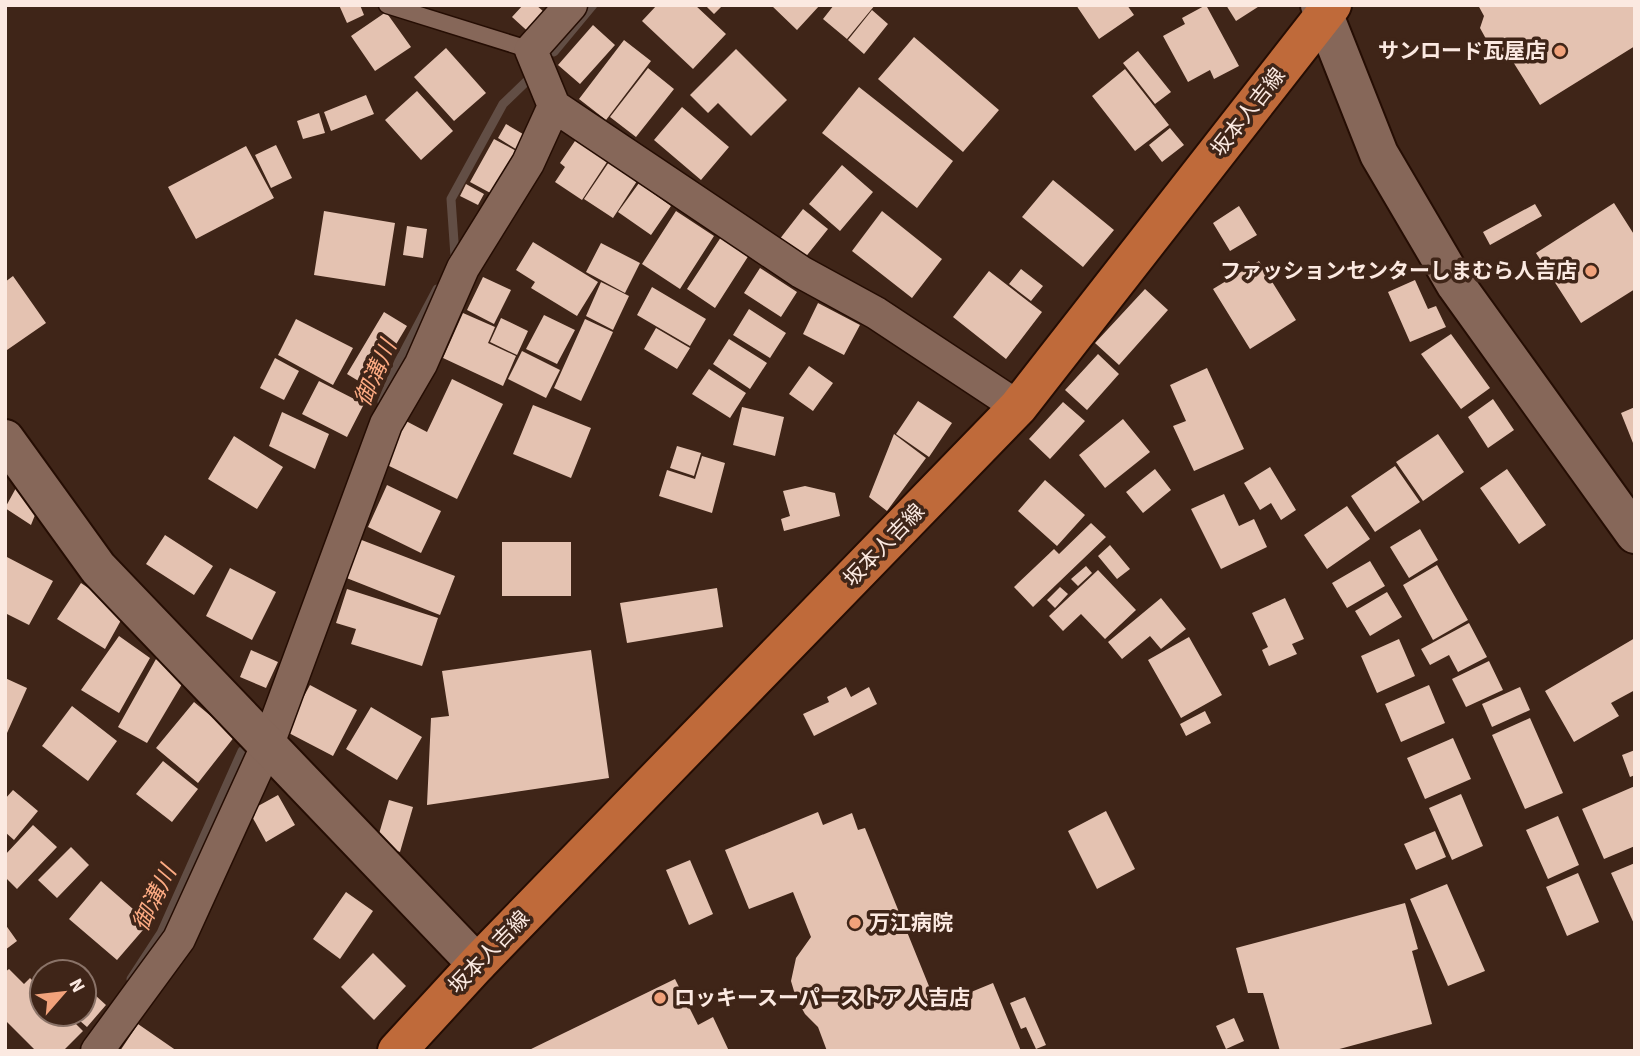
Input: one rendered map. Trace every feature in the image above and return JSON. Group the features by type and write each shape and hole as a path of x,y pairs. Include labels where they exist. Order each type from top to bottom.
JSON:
{"main road":[{"name":"坂本人吉線","path":"397,1051 477,964 1018,407 1325,9"}],"street":[{"path":"571,5 531,50 554,106 801,272 876,313 1018,407"},
{"path":"1325,9 1379,154 1456,285 1635,534"},
{"path":"97,1051 179,939 268,744 386,424 421,364 463,268 528,163 554,106"},
{"path":"5,439 98,568 477,964"}],"lane":[{"path":"387,5 531,50"}],"building":[{"path":"339,5 360,5 364,15 347,23"},
{"path":"523,5 536,5 551,18 534,37 512,17"},
{"path":"657,5 695,5 726,34 693,69 642,21"},
{"path":"705,5 723,5 714,14"},
{"path":"771,5 820,5 797,30"},
{"path":"834,5 875,5 847,39 823,19"},
{"path":"1076,5 1127,5 1134,15 1099,39"},
{"path":"1206,5 1239,66 1214,79 1210,70 1188,82 1163,36 1185,24 1182,18"},
{"path":"1226,5 1261,5 1236,21"},
{"name":"サンロード瓦屋店","path":"1478,5 1635,5 1635,46 1540,105 1510,57 1496,57 1480,28 1484,16"},
{"path":"872,10 888,24 864,54 848,40"},
{"path":"386,12 411,47 375,71 351,36"},
{"path":"593,25 615,45 580,84 558,65"},
{"path":"914,37 999,110 963,152 878,79"},
{"path":"624,40 651,61 606,120 579,99"},
{"path":"446,48 486,93 454,121 414,77"},
{"path":"736,49 787,100 751,136 718,103 708,113 690,95"},
{"path":"1138,51 1171,92 1155,104 1123,63"},
{"path":"648,68 674,89 636,137 610,117"},
{"path":"1125,69 1169,125 1135,151 1092,96"},
{"path":"859,87 953,161 917,208 822,133"},
{"path":"417,91 453,131 421,160 385,120"},
{"path":"366,95 374,114 331,131 324,112"},
{"path":"682,107 729,147 701,180 654,140"},
{"path":"319,113 325,133 303,139 297,121"},
{"path":"506,124 528,137 519,151 498,138"},
{"path":"1170,128 1184,145 1162,162 1149,145"},
{"path":"577,138 609,159 582,200 555,182 565,167 560,163"},
{"path":"494,139 520,153 496,196 470,182"},
{"path":"276,145 292,178 271,188 255,155"},
{"path":"246,146 274,198 196,239 168,187"},
{"path":"611,159 639,178 613,218 584,199"},
{"path":"842,165 873,192 840,231 809,204"},
{"path":"1053,180 1114,230 1083,267 1022,217"},
{"path":"639,183 671,206 651,235 618,212"},
{"path":"466,184 484,194 478,205 460,196"},
{"name":"ファッションセンターしまむら人吉店","path":"1614,203 1635,236 1635,289 1581,323 1536,253"},
{"path":"1535,204 1542,216 1490,245 1483,232"},
{"path":"1239,206 1257,235 1230,251 1213,223"},
{"path":"803,209 828,229 804,259 779,240"},
{"path":"324,211 395,223 385,286 314,275"},
{"path":"676,211 714,236 680,289 642,264"},
{"path":"882,211 942,259 912,298 852,251"},
{"path":"407,226 427,229 423,258 403,255"},
{"path":"721,237 749,255 715,308 687,289"},
{"path":"533,242 598,282 577,316 531,288 535,282 516,270"},
{"path":"601,243 640,263 625,293 586,272"},
{"path":"1259,261 1296,320 1250,349 1213,289"},
{"path":"760,268 797,292 781,317 744,293"},
{"path":"1021,269 1043,286 1031,301 1009,284"},
{"path":"989,271 1042,312 1006,359 953,317"},
{"path":"13,276 46,323 7,350 5,282"},
{"path":"483,277 511,290 494,324 467,310"},
{"path":"1415,280 1428,309 1436,306 1446,327 1410,342 1388,292"},
{"path":"601,282 629,296 613,330 586,316"},
{"path":"652,287 706,319 690,346 637,315"},
{"path":"1145,289 1168,310 1119,365 1095,343"},
{"path":"818,303 860,325 844,355 803,334"},
{"path":"749,309 786,333 770,358 733,335"},
{"path":"384,312 407,326 370,388 347,374"},
{"path":"463,313 495,327 488,343 516,356 503,386 443,358"},
{"path":"544,315 575,330 557,364 526,349"},
{"path":"501,318 528,331 517,355 490,342"},
{"path":"296,319 353,348 333,385 278,355"},
{"path":"585,319 613,332 581,401 554,388"},
{"path":"656,328 690,348 677,369 644,349"},
{"path":"1451,334 1490,388 1461,409 1421,354"},
{"path":"729,339 767,363 750,389 713,364"},
{"path":"522,351 560,370 546,398 508,379"},
{"path":"1098,354 1119,374 1087,410 1065,390"},
{"path":"275,358 299,371 284,400 260,388"},
{"path":"809,366 833,383 813,411 789,394"},
{"path":"1207,368 1244,449 1194,471 1173,426 1186,421 1170,385"},
{"path":"709,369 746,393 730,418 692,394"},
{"path":"452,379 503,404 457,499 385,464 406,421 427,432"},
{"path":"319,381 364,404 347,437 302,414"},
{"path":"1493,399 1514,430 1488,448 1468,417"},
{"path":"918,401 952,423 929,457 896,434"},
{"path":"1063,402 1085,421 1050,459 1029,439"},
{"path":"533,405 591,428 571,478 513,454"},
{"path":"742,407 784,417 775,456 733,445"},
{"path":"1635,407 1635,448 1621,413"},
{"path":"282,412 329,434 315,469 269,446"},
{"path":"1123,419 1150,452 1105,488 1079,455"},
{"path":"894,434 926,458 887,511 869,497"},
{"path":"1438,434 1464,472 1423,501 1396,462"},
{"path":"234,436 283,467 257,509 208,479"},
{"path":"677,446 701,453 694,476 670,468"},
{"path":"702,456 725,463 712,513 659,496 667,470 695,479"},
{"path":"1395,466 1420,502 1375,532 1351,496"},
{"path":"1270,467 1296,510 1281,520 1271,503 1260,510 1244,483"},
{"path":"1155,469 1171,490 1143,513 1126,492"},
{"path":"1507,469 1546,525 1519,544 1480,488"},
{"path":"1045,480 1085,515 1057,546 1018,511"},
{"path":"387,485 441,511 421,553 368,527"},
{"path":"805,486 835,493 840,516 784,531 781,519 790,516 783,491"},
{"path":"16,488 39,505 31,525 5,508"},
{"path":"1224,494 1239,526 1254,519 1267,547 1221,569 1191,509"},
{"path":"1347,506 1370,539 1327,569 1304,535"},
{"path":"1091,523 1106,537 1033,607 1014,587 1054,549 1059,554"},
{"path":"1420,529 1438,560 1409,578 1390,547"},
{"path":"165,535 213,566 194,595 146,564"},
{"path":"359,539 455,576 440,615 344,577"},
{"path":"502,542 571,542 571,596 502,596"},
{"path":"1110,545 1130,569 1117,579 1098,556"},
{"path":"5,556 53,581 29,625 5,613"},
{"path":"1370,561 1385,586 1347,608 1332,583"},
{"path":"1437,565 1468,620 1433,640 1403,585"},
{"path":"1086,566 1092,573 1078,586 1071,579"},
{"path":"230,568 276,592 252,640 206,616"},
{"path":"1098,570 1136,610 1105,639 1081,614 1063,631 1049,616"},
{"path":"81,583 125,613 105,649 57,619"},
{"path":"1060,587 1068,594 1055,608 1047,600"},
{"path":"717,588 723,627 627,643 620,603"},
{"path":"347,589 438,618 422,666 351,644 356,629 336,623"},
{"path":"1387,592 1402,617 1370,636 1355,611"},
{"path":"1161,598 1186,629 1161,649 1150,636 1122,659 1108,642"},
{"path":"1285,598 1304,639 1292,644 1297,654 1269,666 1262,650 1268,647 1252,613"},
{"path":"1469,623 1487,657 1458,672 1449,655 1430,665 1421,649"},
{"path":"119,636 150,658 119,713 81,690"},
{"path":"1189,637 1222,695 1181,718 1148,660"},
{"path":"1635,638 1635,690 1611,703 1619,716 1574,742 1545,691"},
{"path":"1399,639 1415,676 1377,693 1361,656"},
{"path":"251,650 278,662 266,688 240,677"},
{"path":"591,650 609,778 427,805 431,718 449,716 442,671"},
{"path":"156,659 185,679 147,743 118,727"},
{"path":"1489,661 1503,690 1466,707 1452,679"},
{"path":"5,678 27,688 7,733 5,732"},
{"path":"310,685 357,710 333,756 285,731"},
{"path":"1429,685 1445,723 1401,742 1385,704"},
{"path":"846,687 851,697 869,687 877,704 814,736 803,714 829,702 827,697"},
{"path":"1520,687 1530,710 1492,727 1482,704"},
{"path":"194,702 235,736 198,783 156,748"},
{"path":"72,706 117,741 88,781 42,746"},
{"path":"371,707 422,737 397,780 346,749"},
{"path":"1205,711 1211,723 1186,736 1180,724"},
{"path":"1530,718 1563,793 1525,809 1492,735"},
{"path":"1453,738 1471,779 1425,799 1407,758"},
{"path":"1635,750 1635,775 1630,777 1622,755"},
{"path":"163,761 198,789 172,822 136,794"},
{"path":"1635,786 1635,846 1604,859 1582,809"},
{"path":"13,790 38,811 14,840 5,832 5,799"},
{"path":"1461,794 1483,846 1452,860 1429,808"},
{"path":"278,795 295,825 266,842 249,811"},
{"path":"389,800 413,807 400,852 376,844"},
{"path":"1106,811 1135,869 1097,889 1068,831"},
{"name":"万江病院","path":"818,812 823,825 852,813 858,830 865,828 937,1006 993,983 1021,1051 827,1051 818,1027 805,1014 796,998 791,981 796,958 811,937 793,892 749,909 725,850"},
{"path":"1558,816 1579,865 1548,879 1526,830"},
{"path":"33,825 57,847 17,889 5,877 5,855"},
{"path":"1435,831 1446,857 1416,870 1404,844"},
{"path":"71,847 89,865 57,898 38,880"},
{"path":"690,860 713,914 689,925 666,870"},
{"path":"1635,863 1635,926 1611,873"},
{"path":"1578,873 1599,922 1567,936 1546,887"},
{"path":"101,881 149,923 117,960 69,919"},
{"path":"1447,884 1485,971 1448,986 1410,899"},
{"path":"346,892 373,911 340,959 313,939"},
{"path":"1405,903 1418,949 1412,951 1432,1024 1332,1051 1280,1051 1263,993 1248,993 1236,948"},
{"path":"5,924 17,941 5,950"},
{"path":"373,953 406,986 374,1020 341,987"},
{"path":"9,969 24,984 28,980 28,1028 80,1028 83,1031 63,1051 36,1051 5,1020 5,972"},
{"name":"ロッキースーパーストア 人吉店","path":"675,979 698,1025 713,1017 729,1051 527,1051"},
{"path":"1025,997 1046,1045 1036,1049 1026,1027 1021,1029 1010,1003"},
{"path":"98,998 106,1005 98,1014"},
{"path":"1234,1018 1244,1041 1226,1049 1216,1026"},
{"path":"138,1024 177,1051 120,1051"}],"waterway":[{"name":"御溝川","path":"554,52 593,5"},
{"name":"御溝川","path":"452,261 455,256 451,199 503,104 532,76"},
{"name":"御溝川","path":"382,402 399,361 437,289"},
{"name":"御溝川","path":"131,979 161,933 242,751"}],"place":[{"name":"サンロード瓦屋店","path":"1560,51"},
{"name":"ファッションセンターしまむら人吉店","path":"1591,271"},
{"name":"万江病院","path":"855,923"},
{"name":"ロッキースーパーストア 人吉店","path":"660,998"}]}
